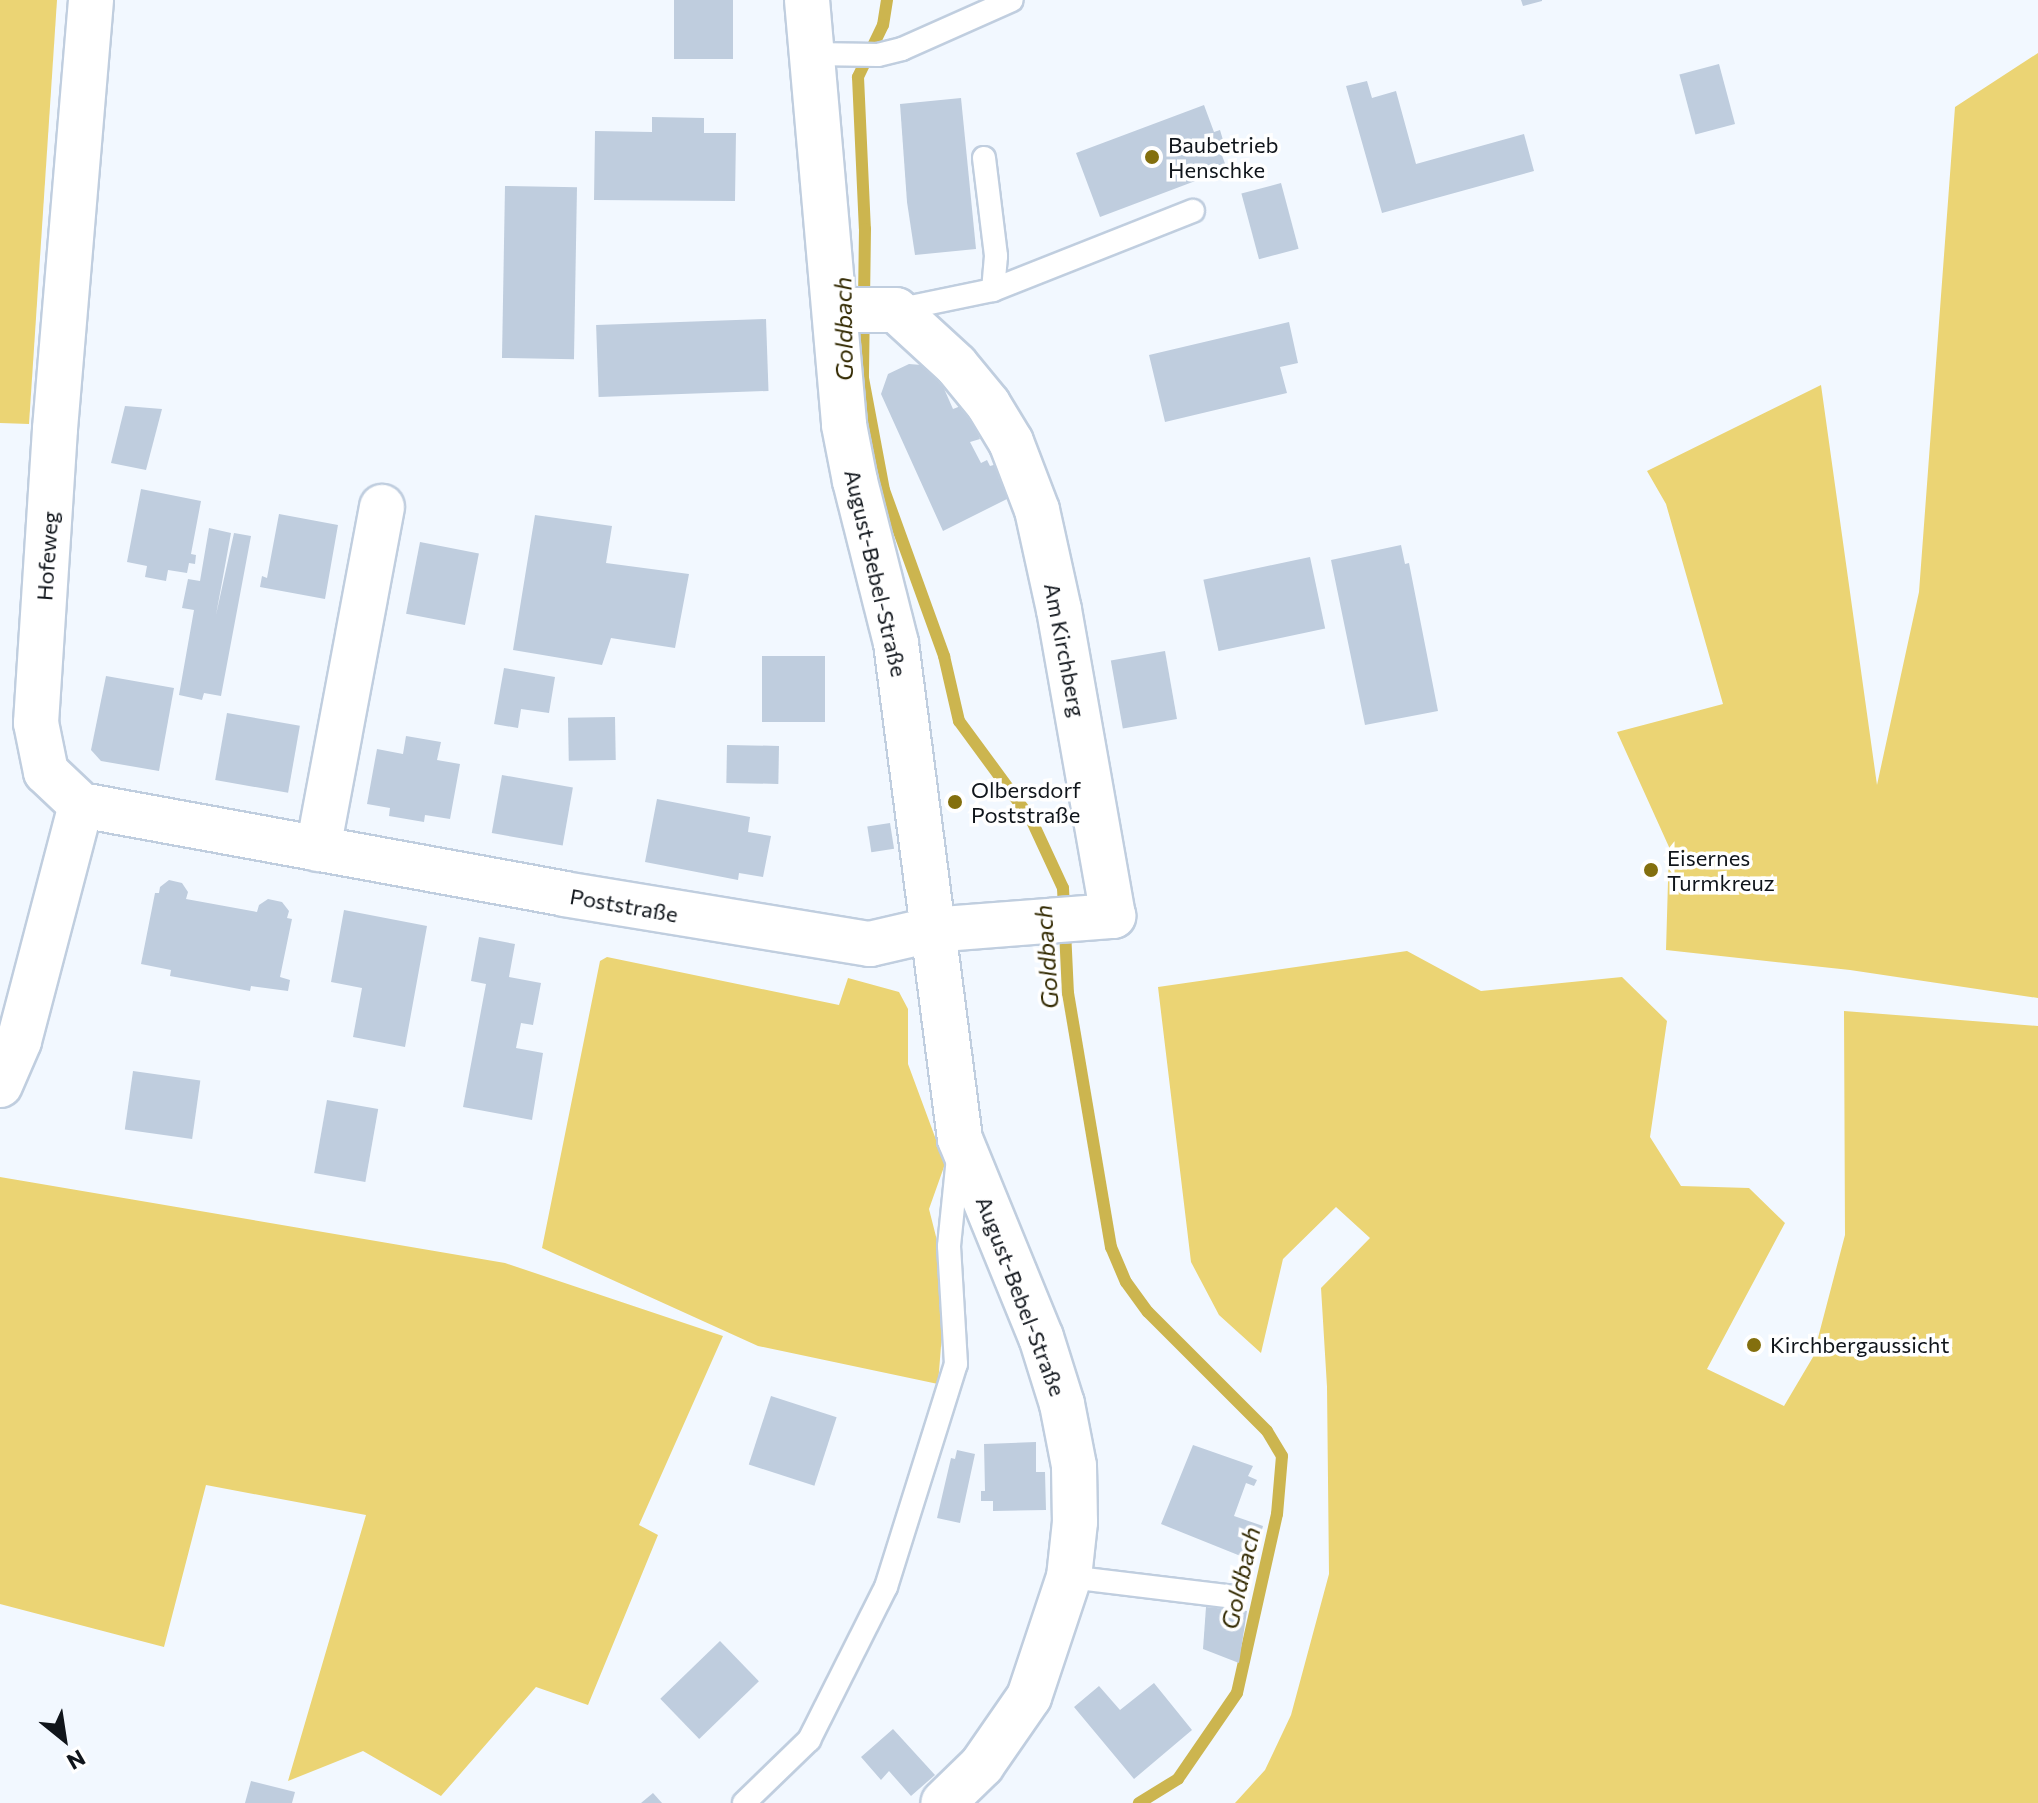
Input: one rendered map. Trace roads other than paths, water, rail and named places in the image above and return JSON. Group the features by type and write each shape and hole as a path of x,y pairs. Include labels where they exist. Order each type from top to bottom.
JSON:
{"street":[{"name":"Hofeweg","path":"81,805 46,772 36,723 55,429 91,0"},
{"name":"August-Bebel-Straße","path":"807,0 844,425 896,643 930,930 960,1139 1041,1337 1062,1404 1074,1466 1075,1522 1069,1577 1029,1697 982,1765 943,1803"},
{"path":"835,310 888,311"},
{"name":"Am Kirchberg","path":"888,311 956,365 988,404 1025,475 1059,610 1113,916 930,930"},
{"path":"318,849 382,507"},
{"name":"Poststraße","path":"81,805 795,935 870,944 930,930"},
{"path":"0,1085 19,1041 81,805"}],"lane":[{"path":"813,54 867,54 902,49 1012,0"},
{"path":"984,158 996,256 993,290"},
{"path":"888,311 993,290 1193,211"},
{"name":"August-Bebel-Straße","path":"744,1803 809,1740 886,1587 956,1364 949,1246 960,1139"},
{"path":"1069,1577 1234,1597"}],"waterway":[{"name":"Goldbach","path":"887,0 883,25 858,77 865,229 863,378 884,490 944,656 959,721 1031,819 1063,888 1068,993 1111,1247 1126,1282 1148,1312 1267,1431 1282,1456 1277,1514 1237,1693 1178,1779 1139,1803"}],"place":[{"name":"Baubetrieb Henschke","path":"1152,157"},
{"name":"Olbersdorf Poststraße","path":"955,802"},
{"name":"Eisernes Turmkreuz","path":"1651,870"},
{"name":"Kirchbergaussicht","path":"1754,1345"}]}
